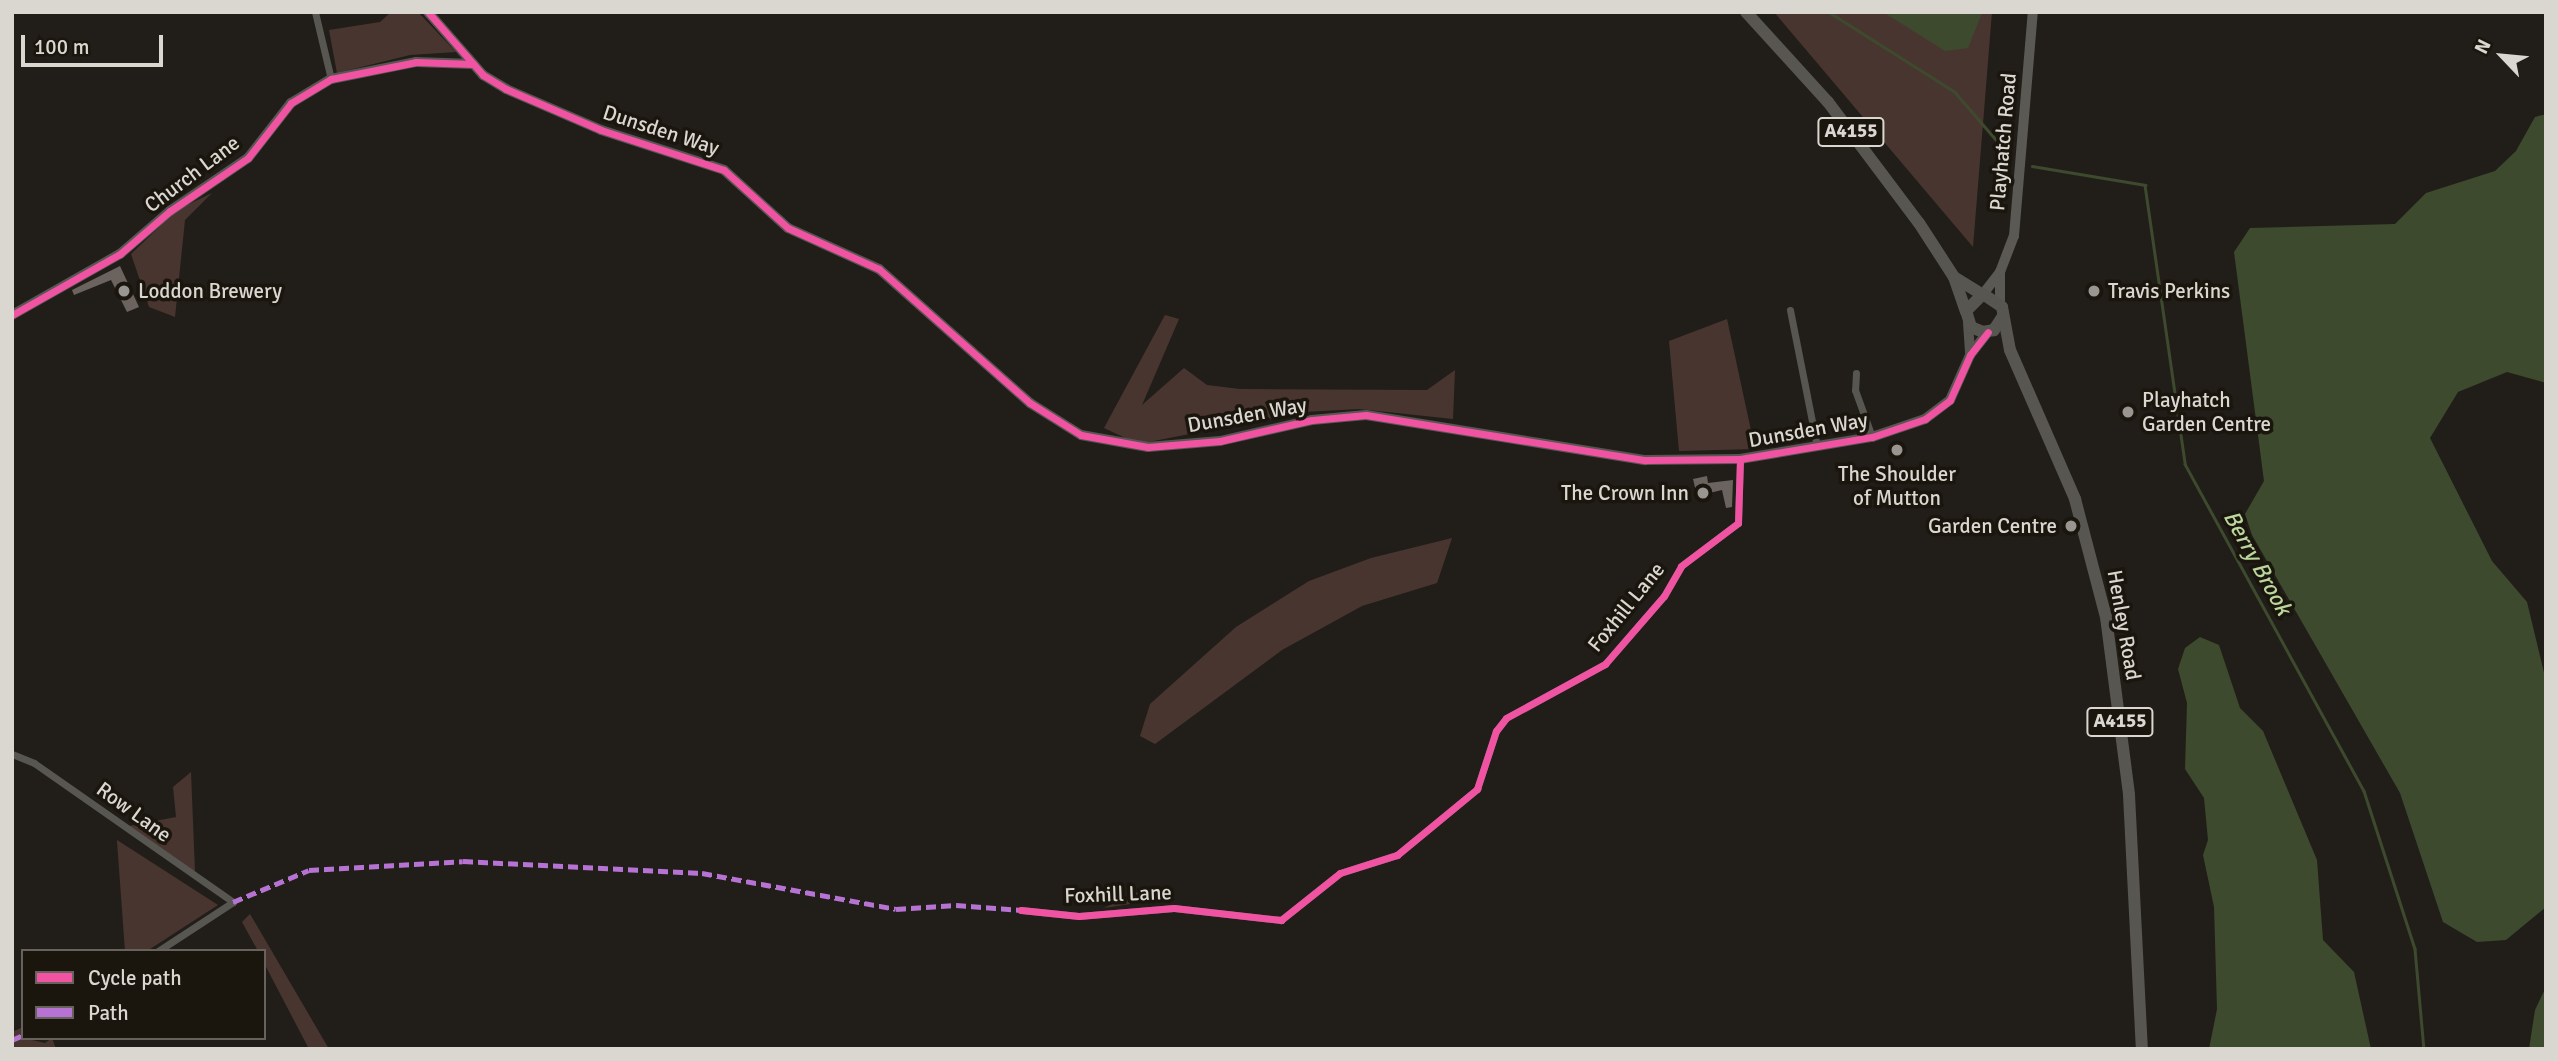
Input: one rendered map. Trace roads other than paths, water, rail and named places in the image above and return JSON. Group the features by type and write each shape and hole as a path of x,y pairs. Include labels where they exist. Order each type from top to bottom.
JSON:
{"main road":[{"name":"A4155","path":"1746,12 1828,102 1954,277 1967,317"},
{"name":"Playhatch Road","path":"1982,294 2000,272 2014,236 2033,12"},
{"name":"Playhatch Road","path":"2000,272 2000,303"},
{"name":"A4155","path":"1954,277 1982,294"},
{"path":"1967,317 1982,294 2000,303"},
{"name":"Henley Road","path":"2000,303 2010,350 2075,499 2106,617 2129,795 2142,1049"},
{"path":"1988,332 2003,316"},
{"name":"Henley Road","path":"1967,317 2010,350"}],"street":[{"path":"315,12 331,79"},
{"name":"Dunsden Way","path":"428,12 473,64 514,93 601,130 724,170 788,228 879,269 1030,403 1081,435 1148,447 1220,441 1312,420 1366,415 1645,460 1740,460 1872,437 1938,412 1955,393 1970,355 1988,332"},
{"name":"Church Lane","path":"12,315 120,254 170,211 248,158 291,103 331,79 416,62 473,64"},
{"path":"1790,310 1817,446"},
{"name":"Dunsden Way","path":"1967,317 1970,355"},
{"path":"1856,373 1855,390 1872,437"},
{"name":"Foxhill Lane","path":"1021,910 1079,916 1174,908 1281,920 1340,873 1396,855 1470,798 1506,718 1605,664 1664,596 1681,566 1738,523 1740,460"},
{"name":"Row Lane","path":"12,754 34,763 233,902 161,949"}],"waterway":[{"name":"Berry Brook","path":"1829,12 1955,92 1998,142"},
{"name":"Berry Brook","path":"2032,166 2145,185 2185,464 2364,791 2415,949 2424,1049"}],"place":[{"name":"Loddon Brewery","path":"124,291"},
{"name":"Travis Perkins","path":"2094,291"},
{"name":"Playhatch Garden Centre","path":"2128,412"},
{"name":"The Shoulder of Mutton","path":"1897,450"},
{"name":"The Crown Inn","path":"1703,493"},
{"name":"Garden Centre","path":"2071,526"}]}
